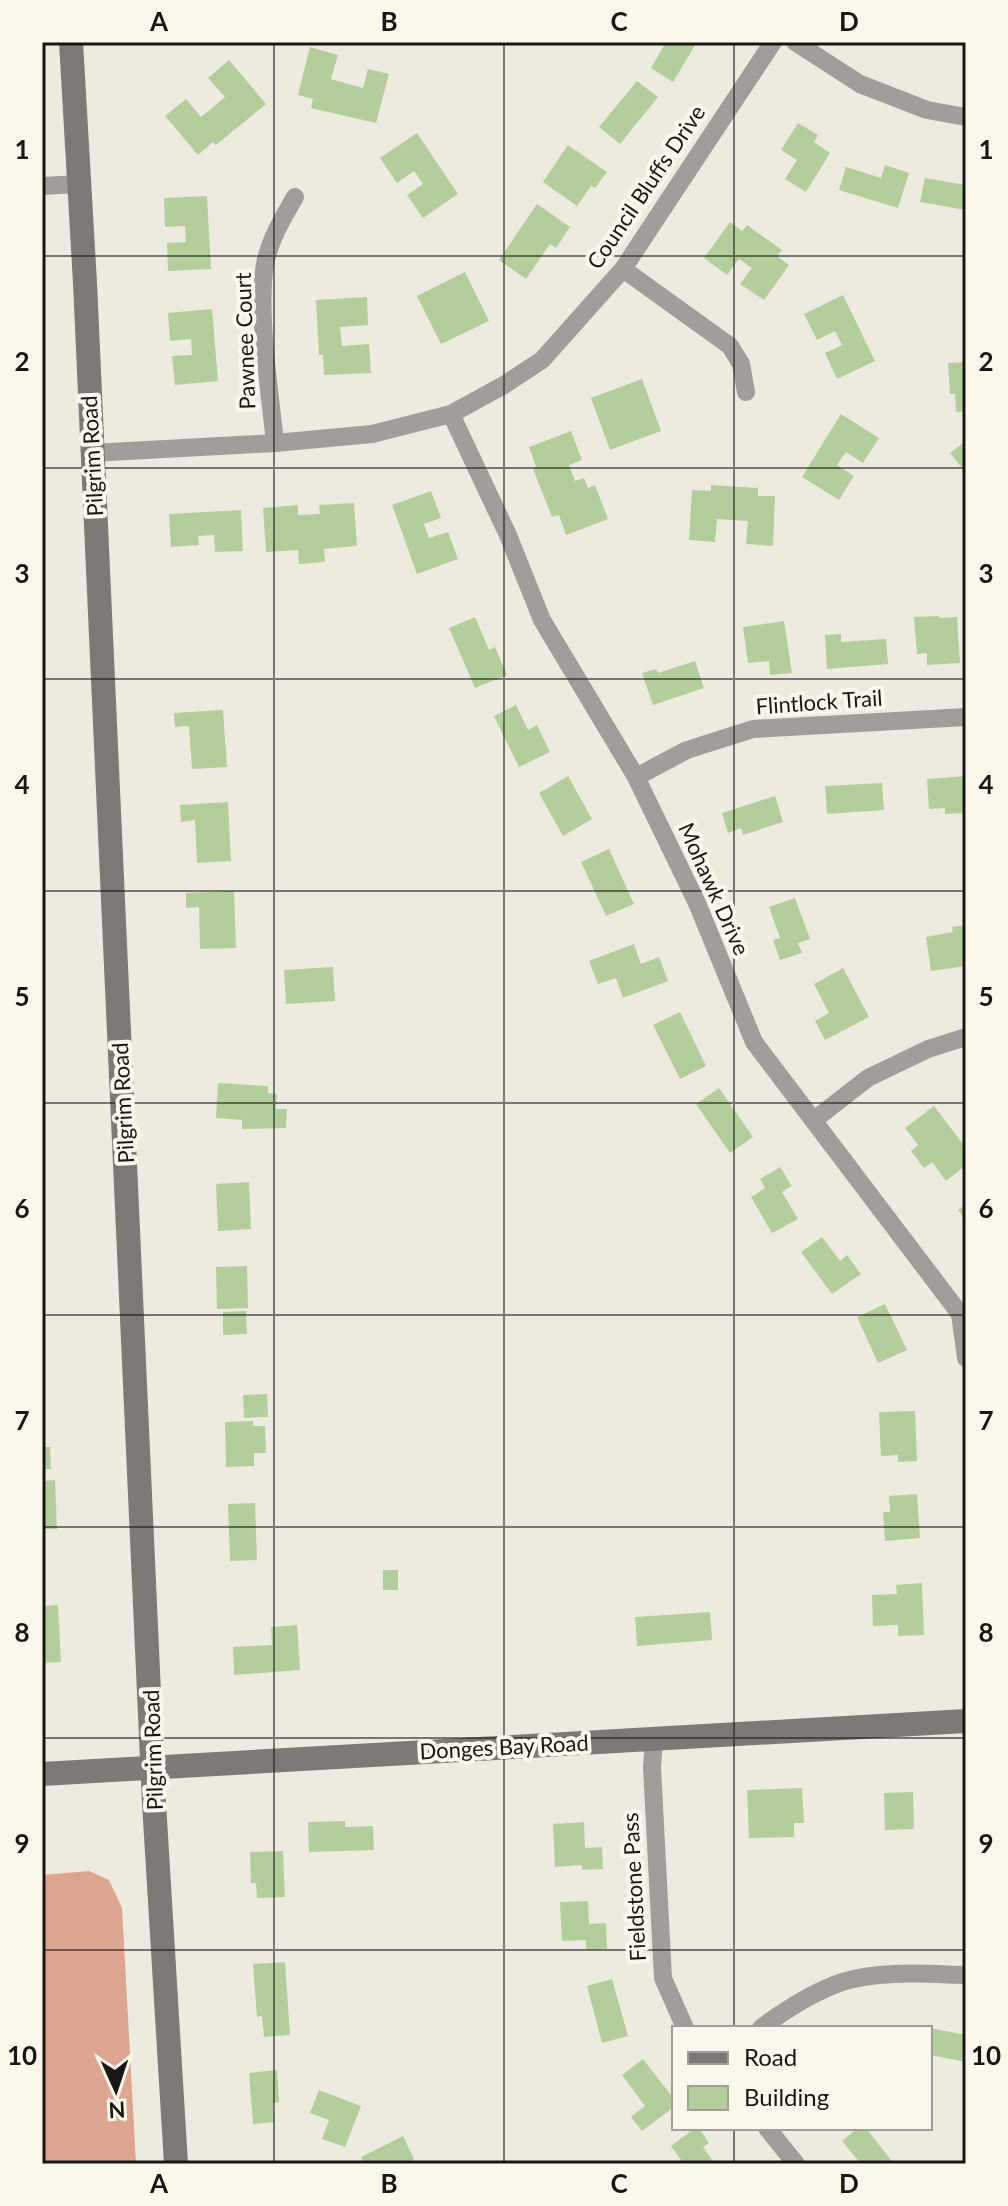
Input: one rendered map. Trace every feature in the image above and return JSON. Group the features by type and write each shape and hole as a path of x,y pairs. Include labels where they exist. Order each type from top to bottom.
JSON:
{"street":[{"name":"Pilgrim Road","path":"71,42 176,2164"},
{"name":"Council Bluffs Drive","path":"92,453 275,443 372,434 451,414 504,385 542,360 623,269 773,42"},
{"path":"795,42 860,84 927,110 966,117"},
{"path":"42,186 80,184"},
{"name":"Pawnee Court","path":"275,443 265,325 265,265 270,244 295,197"},
{"path":"623,269 730,346 741,364 746,392"},
{"name":"Mohawk Drive","path":"451,414 508,535 542,620 636,777 697,903 754,1042 960,1314 966,1358"},
{"name":"Flintlock Trail","path":"636,777 687,750 753,729 966,717"},
{"path":"814,1120 868,1078 928,1049 966,1037"},
{"name":"Donges Bay Road","path":"42,1774 966,1721"},
{"name":"Fieldstone Pass","path":"654,1739 652,1767 663,1978 684,2026"},
{"path":"764,2026 784,2011 843,1982 907,1973 966,1975"},
{"path":"769,2130 796,2164"}],"shaded area":[{"path":"89,1871 109,1880 122,1908 136,2164 42,2164 42,1875"}],"building":[{"path":"666,42 697,42 673,82 651,68"},
{"path":"310,47 338,55 331,79 363,88 368,69 389,74 376,123 311,108 313,99 298,95"},
{"path":"229,60 266,104 216,145 213,142 198,155 165,116 186,99 201,117 225,97 208,78"},
{"path":"637,81 658,97 620,144 599,127"},
{"path":"798,123 818,135 814,142 830,153 806,192 785,179 797,160 781,150"},
{"path":"417,133 458,194 423,218 407,195 423,184 414,171 397,183 380,158"},
{"path":"568,145 607,172 595,188 591,186 577,206 543,182"},
{"path":"885,165 909,173 898,208 839,190 846,167 881,178"},
{"path":"925,178 966,185 966,210 920,202"},
{"path":"207,196 211,269 168,271 167,243 186,242 185,226 165,227 164,198"},
{"path":"537,204 570,227 556,248 550,244 526,279 499,260"},
{"path":"730,222 742,231 747,225 782,250 777,256 789,265 764,300 740,284 752,268 739,259 727,275 704,258"},
{"path":"465,272 489,321 441,344 417,296"},
{"path":"843,295 875,361 837,379 825,353 842,345 835,331 817,340 804,314"},
{"path":"367,297 368,325 340,327 342,346 369,344 371,373 324,375 323,355 319,355 316,300"},
{"path":"212,309 218,381 175,385 172,356 192,355 191,339 170,341 168,313"},
{"path":"966,362 966,411 956,412 955,394 950,394 948,363"},
{"path":"642,379 661,431 610,450 591,398"},
{"path":"841,414 879,438 863,463 846,452 837,465 854,476 839,500 802,477"},
{"path":"571,431 582,460 569,465 575,481 584,478 588,488 595,485 608,519 566,535 559,515 552,517 533,469 536,467 529,447"},
{"path":"966,441 966,473 950,453"},
{"path":"711,485 758,488 758,496 775,496 773,546 746,544 748,521 717,519 715,542 689,540 692,490 711,491"},
{"path":"431,491 441,518 424,524 429,538 448,532 458,559 417,574 392,505"},
{"path":"354,503 357,546 324,549 325,562 299,564 298,550 266,552 263,508 298,505 298,515 320,514 319,505"},
{"path":"241,510 243,551 215,552 214,535 198,536 199,545 171,547 169,514"},
{"path":"475,617 489,650 495,647 507,675 475,688 449,628"},
{"path":"914,617 957,617 960,663 927,665 927,653 917,654"},
{"path":"784,621 792,673 770,675 769,661 748,663 743,627"},
{"path":"841,634 841,642 886,639 888,664 827,669 825,635"},
{"path":"695,661 704,688 653,705 642,673 656,669 658,673"},
{"path":"516,705 528,730 537,725 550,752 519,767 494,716"},
{"path":"223,710 227,767 192,769 189,726 175,727 174,713"},
{"path":"568,776 592,819 563,836 539,793"},
{"path":"966,776 966,813 945,814 945,808 929,809 927,779"},
{"path":"882,783 884,810 827,814 825,786"},
{"path":"775,796 783,822 743,835 741,828 728,833 722,813"},
{"path":"228,802 231,861 197,863 195,820 181,822 180,805"},
{"path":"609,849 634,904 606,916 581,862"},
{"path":"234,891 236,948 200,949 199,907 186,908 186,893"},
{"path":"795,898 810,939 798,943 802,953 780,960 773,940 780,938 769,907"},
{"path":"966,925 966,966 931,971 926,937 953,932 952,927"},
{"path":"634,944 641,964 659,957 668,981 623,998 616,978 598,984 589,961"},
{"path":"333,967 335,1001 286,1004 284,970"},
{"path":"843,968 869,1017 825,1040 815,1021 829,1013 814,984"},
{"path":"680,1012 706,1066 680,1079 653,1025"},
{"path":"218,1083 268,1086 268,1093 277,1094 276,1109 287,1109 286,1128 242,1129 242,1120 216,1118"},
{"path":"719,1088 753,1137 730,1153 696,1104"},
{"path":"934,1106 966,1148 966,1165 946,1181 932,1162 924,1168 911,1151 918,1145 905,1128"},
{"path":"780,1167 792,1186 782,1192 798,1219 772,1233 751,1197 765,1188 760,1179"},
{"path":"249,1182 251,1229 218,1231 216,1184"},
{"path":"966,1204 966,1221 958,1210"},
{"path":"822,1237 840,1261 847,1255 861,1274 832,1294 801,1252"},
{"path":"247,1266 248,1308 217,1309 216,1267"},
{"path":"885,1304 907,1350 878,1363 857,1317"},
{"path":"246,1311 247,1334 223,1335 223,1312"},
{"path":"267,1394 268,1417 244,1418 243,1395"},
{"path":"915,1411 917,1461 898,1462 898,1455 881,1456 879,1412"},
{"path":"253,1421 253,1426 265,1426 266,1453 254,1453 254,1466 226,1467 225,1422"},
{"path":"42,1447 50,1447 51,1469 42,1469"},
{"path":"55,1480 57,1529 42,1529 42,1481"},
{"path":"917,1494 920,1538 885,1541 883,1512 890,1512 889,1496"},
{"path":"255,1503 257,1560 230,1561 228,1504"},
{"path":"383,1570 398,1570 398,1590 383,1590"},
{"path":"922,1583 924,1635 898,1636 898,1625 873,1626 872,1595 897,1594 896,1585"},
{"path":"58,1605 61,1662 42,1663 42,1606"},
{"path":"710,1612 712,1640 637,1646 635,1617"},
{"path":"297,1625 300,1670 234,1675 233,1647 272,1645 271,1627"},
{"path":"802,1788 804,1823 794,1823 794,1837 749,1838 747,1790"},
{"path":"913,1792 914,1829 885,1830 884,1793"},
{"path":"345,1821 345,1827 373,1826 374,1850 309,1852 308,1822"},
{"path":"584,1822 585,1848 602,1847 603,1869 582,1870 582,1865 555,1867 553,1824"},
{"path":"283,1851 285,1897 257,1898 256,1883 251,1883 250,1852"},
{"path":"588,1901 589,1924 606,1923 607,1949 586,1950 586,1940 562,1941 560,1902"},
{"path":"285,1962 290,2035 264,2037 262,2016 257,2017 253,1964"},
{"path":"612,1979 628,2036 602,2043 587,1986"},
{"path":"932,2028 966,2035 966,2062 932,2055"},
{"path":"643,2059 672,2096 672,2108 642,2131 631,2117 645,2106 622,2075"},
{"path":"277,2070 279,2102 273,2103 274,2122 253,2124 249,2073"},
{"path":"319,2090 361,2106 345,2147 322,2139 329,2120 310,2113"},
{"path":"692,2130 700,2130 709,2143 703,2147 715,2164 684,2164 671,2146"},
{"path":"856,2130 868,2130 894,2164 861,2164 842,2141"},
{"path":"403,2136 414,2159 404,2164 364,2164 361,2157"}]}
